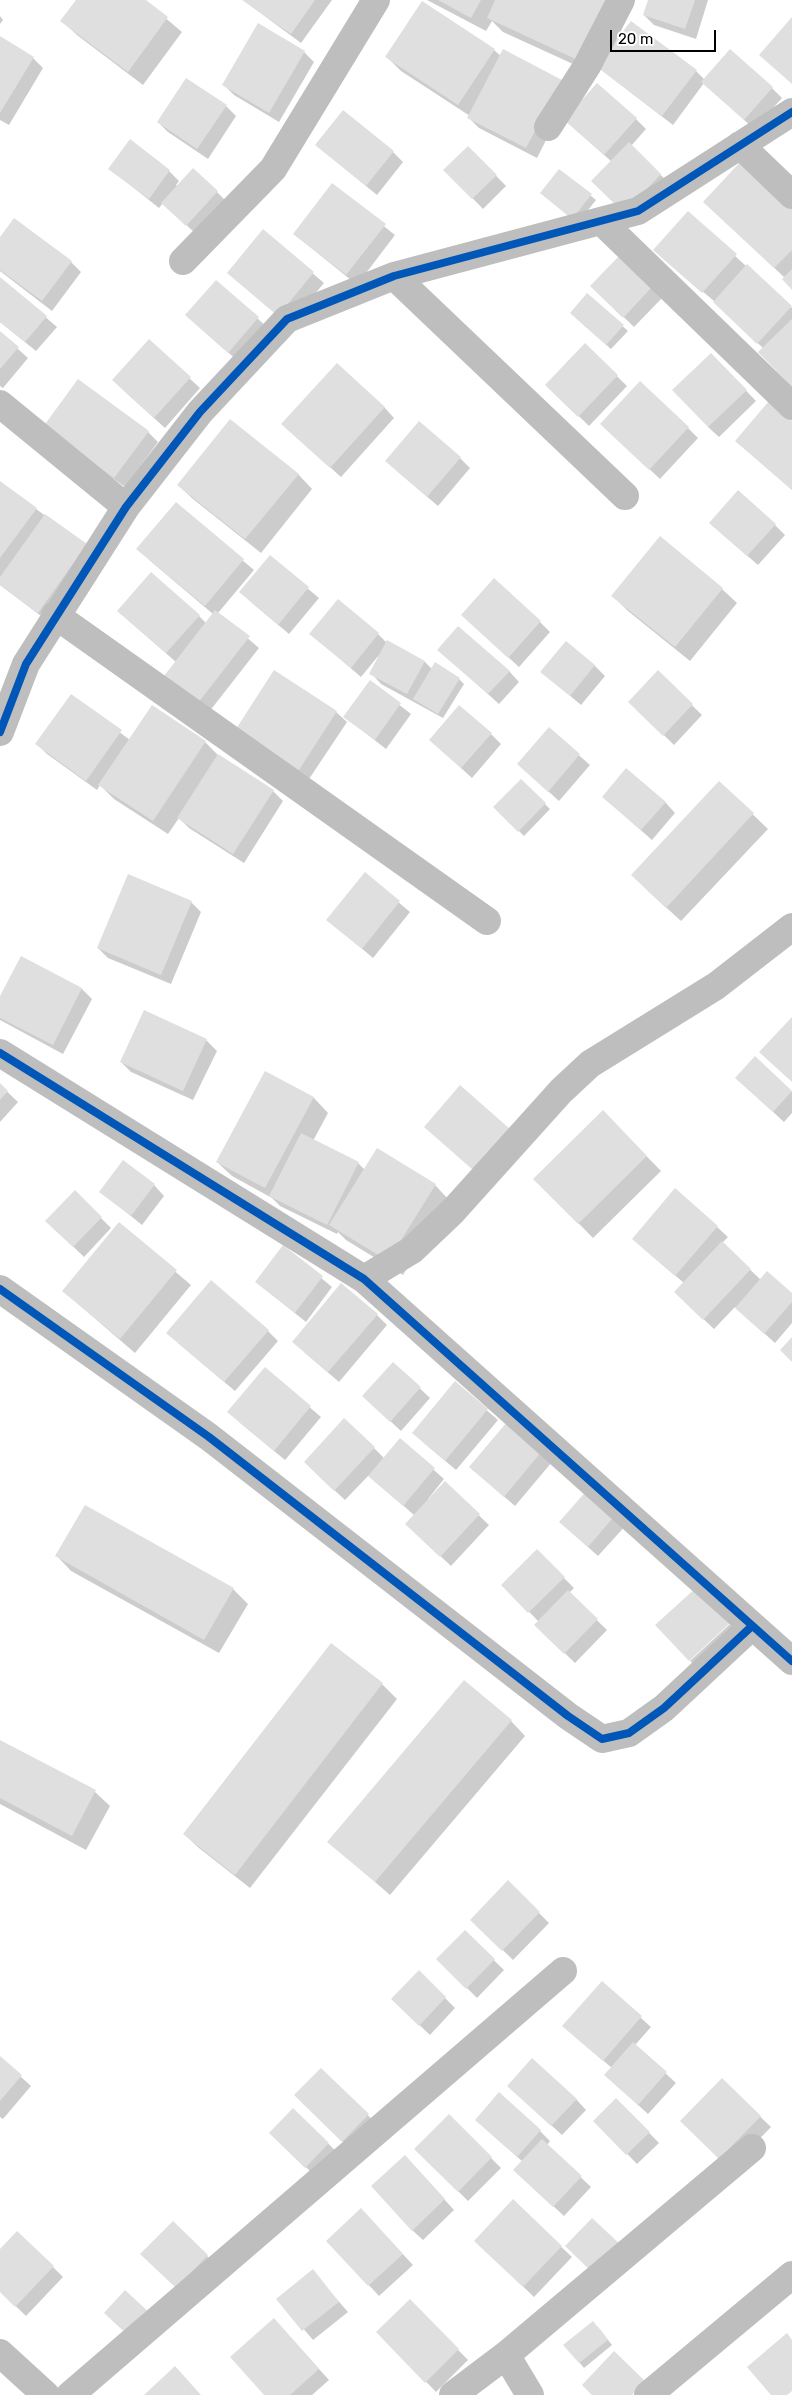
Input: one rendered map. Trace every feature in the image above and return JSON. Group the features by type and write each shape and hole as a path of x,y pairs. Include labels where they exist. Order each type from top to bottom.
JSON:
{"street":[{"path":"184,261 273,169 376,0"},
{"path":"548,127 587,66 621,0"},
{"path":"0,732 26,664 55,615 126,507 200,412 287,319 394,276 638,211 792,112"},
{"path":"740,145 792,195"},
{"path":"601,221 792,406"},
{"path":"394,276 626,496"},
{"path":"0,404 126,507"},
{"path":"55,615 487,921"},
{"path":"364,1279 412,1250 453,1212 561,1091 590,1064 716,986 792,927"},
{"path":"0,1053 364,1279 792,1661"},
{"path":"0,1289 209,1438 560,1710 602,1739 628,1732 664,1708 752,1626"},
{"path":"70,2395 563,1971"},
{"path":"453,2395 506,2354 752,2148"},
{"path":"648,2395 792,2275"},
{"path":"0,2353 46,2395"},
{"path":"506,2354 530,2395"}],"building":[{"path":"76,0 146,0 168,17 128,72 60,21"},
{"path":"242,0 315,0 291,34"},
{"path":"438,0 481,0 471,18"},
{"path":"495,0 611,0 582,62 487,18"},
{"path":"648,0 695,0 685,29 643,15"},
{"path":"422,1 495,49 458,105 385,57"},
{"path":"792,17 792,84 759,55"},
{"path":"631,21 697,70 662,116 596,66"},
{"path":"258,23 305,51 269,113 222,85"},
{"path":"0,36 34,57 0,113"},
{"path":"503,49 562,80 526,148 467,118"},
{"path":"730,49 773,87 744,120 701,82"},
{"path":"186,78 227,105 197,149 157,122"},
{"path":"597,83 637,118 604,155 564,120"},
{"path":"343,110 394,151 366,186 315,145"},
{"path":"130,139 170,170 149,199 108,169"},
{"path":"629,142 661,174 624,213 591,181"},
{"path":"468,146 497,175 472,199 443,170"},
{"path":"742,160 792,207 792,250 774,268 703,202"},
{"path":"193,168 218,191 186,226 161,203"},
{"path":"559,169 592,194 572,219 540,193"},
{"path":"332,183 386,224 346,275 293,234"},
{"path":"688,211 737,254 702,293 653,250"},
{"path":"14,218 72,261 42,301 0,270 0,237"},
{"path":"263,229 314,272 278,316 227,273"},
{"path":"620,255 653,286 623,318 590,286"},
{"path":"747,264 792,306 757,344 713,302"},
{"path":"792,269 792,290 782,279"},
{"path":"0,277 47,316 25,342 0,322"},
{"path":"216,280 259,317 228,353 185,315"},
{"path":"587,293 624,325 606,345 570,313"},
{"path":"792,319 792,387 758,352"},
{"path":"0,331 19,347 0,369"},
{"path":"149,339 191,377 154,418 112,380"},
{"path":"585,343 618,375 578,417 545,385"},
{"path":"711,353 747,390 708,427 672,390"},
{"path":"337,363 385,407 330,468 281,424"},
{"path":"78,379 149,431 114,478 43,427"},
{"path":"640,381 689,427 649,470 600,424"},
{"path":"769,401 792,421 792,490 735,441"},
{"path":"230,419 299,474 245,539 177,485"},
{"path":"419,421 461,457 427,497 385,461"},
{"path":"0,481 37,508 0,558"},
{"path":"738,490 776,524 747,556 709,523"},
{"path":"176,502 244,559 205,606 136,549"},
{"path":"45,514 87,544 38,613 0,585 0,577"},
{"path":"660,536 723,588 675,647 611,596"},
{"path":"270,555 309,587 278,625 239,592"},
{"path":"151,572 200,615 166,653 117,611"},
{"path":"494,578 541,621 508,658 461,615"},
{"path":"338,599 379,633 351,668 309,634"},
{"path":"215,610 250,636 198,703 164,676"},
{"path":"458,626 510,671 488,694 437,650"},
{"path":"387,640 425,661 407,694 369,674"},
{"path":"566,641 595,665 570,696 540,672"},
{"path":"435,662 460,678 438,714 413,699"},
{"path":"274,670 337,711 299,770 236,729"},
{"path":"658,670 693,704 663,736 628,702"},
{"path":"370,680 401,703 375,740 343,717"},
{"path":"71,694 122,730 86,781 35,744"},
{"path":"152,705 206,741 153,821 98,785"},
{"path":"459,705 492,733 461,768 429,740"},
{"path":"549,727 580,754 548,792 517,764"},
{"path":"218,754 274,790 233,854 177,818"},
{"path":"626,768 666,802 641,830 602,797"},
{"path":"521,779 546,803 518,832 493,807"},
{"path":"719,781 754,813 666,908 631,875"},
{"path":"365,872 400,901 362,949 326,920"},
{"path":"128,874 192,901 161,975 97,948"},
{"path":"21,956 82,988 53,1045 0,1018 0,996"},
{"path":"144,1010 207,1039 183,1091 120,1062"},
{"path":"792,1017 792,1082 759,1052"},
{"path":"755,1056 792,1091 773,1112 735,1078"},
{"path":"265,1071 314,1097 265,1188 216,1162"},
{"path":"0,1083 8,1091 0,1100"},
{"path":"460,1085 510,1129 473,1170 424,1127"},
{"path":"603,1110 647,1156 578,1224 533,1179"},
{"path":"301,1133 359,1162 327,1225 269,1196"},
{"path":"377,1148 436,1184 388,1261 329,1225"},
{"path":"123,1160 155,1184 131,1216 99,1192"},
{"path":"675,1188 718,1226 675,1276 632,1239"},
{"path":"75,1190 102,1217 73,1247 45,1221"},
{"path":"119,1222 177,1270 120,1339 62,1291"},
{"path":"722,1241 751,1269 703,1320 674,1292"},
{"path":"283,1245 323,1276 295,1313 255,1282"},
{"path":"767,1271 792,1293 792,1302 764,1334 735,1308"},
{"path":"211,1280 269,1330 224,1382 166,1333"},
{"path":"341,1283 378,1314 328,1372 292,1342"},
{"path":"792,1337 792,1362 780,1350"},
{"path":"393,1362 421,1387 390,1422 362,1396"},
{"path":"265,1367 311,1406 274,1451 227,1412"},
{"path":"455,1381 488,1409 445,1461 412,1433"},
{"path":"344,1418 375,1447 334,1491 304,1462"},
{"path":"507,1422 542,1451 504,1497 469,1467"},
{"path":"400,1438 435,1468 403,1506 368,1476"},
{"path":"445,1481 480,1514 440,1557 405,1524"},
{"path":"589,1488 617,1513 588,1547 559,1522"},
{"path":"85,1505 234,1588 204,1640 55,1556"},
{"path":"537,1549 565,1577 528,1613 501,1585"},
{"path":"697,1587 730,1623 689,1661 655,1625"},
{"path":"568,1590 598,1619 564,1654 534,1625"},
{"path":"331,1643 383,1683 235,1875 183,1834"},
{"path":"464,1680 512,1720 375,1882 327,1842"},
{"path":"0,1740 96,1790 72,1836 0,1798"},
{"path":"508,1880 540,1912 502,1951 470,1920"},
{"path":"465,1930 495,1959 466,1989 436,1959"},
{"path":"419,1970 446,1997 419,2026 391,1999"},
{"path":"602,1981 642,2016 603,2061 562,2026"},
{"path":"633,2042 667,2072 638,2105 604,2075"},
{"path":"0,2056 22,2075 0,2101"},
{"path":"532,2058 577,2099 551,2126 507,2086"},
{"path":"321,2068 369,2114 342,2142 294,2095"},
{"path":"722,2078 761,2116 719,2159 680,2121"},
{"path":"499,2092 541,2130 517,2157 475,2120"},
{"path":"616,2098 650,2132 626,2155 593,2121"},
{"path":"293,2108 329,2143 305,2168 269,2133"},
{"path":"449,2114 492,2157 458,2192 414,2149"},
{"path":"542,2139 582,2176 553,2207 513,2170"},
{"path":"405,2155 445,2199 412,2231 371,2186"},
{"path":"513,2199 562,2246 523,2287 474,2241"},
{"path":"361,2208 403,2254 368,2286 326,2241"},
{"path":"592,2218 621,2245 593,2273 565,2246"},
{"path":"173,2221 208,2255 176,2288 140,2254"},
{"path":"17,2231 54,2266 15,2307 0,2292 0,2249"},
{"path":"313,2269 339,2302 302,2331 276,2299"},
{"path":"125,2290 152,2315 131,2338 104,2313"},
{"path":"410,2299 459,2349 425,2383 376,2332"},
{"path":"274,2318 319,2369 290,2395 264,2395 230,2357"},
{"path":"593,2321 608,2340 579,2363 563,2345"},
{"path":"787,2333 792,2340 792,2391 787,2395 771,2395 747,2367"},
{"path":"614,2351 645,2381 632,2395 592,2395 582,2385"},
{"path":"175,2366 201,2395 144,2395"}],"cycle path":[{"path":"0,732 26,664 126,507 200,412 287,319 394,276 638,211 792,112"},
{"path":"0,1053 364,1279 792,1661"},
{"path":"0,1289 209,1437 568,1716 602,1739 629,1733 664,1708 752,1626"}]}
